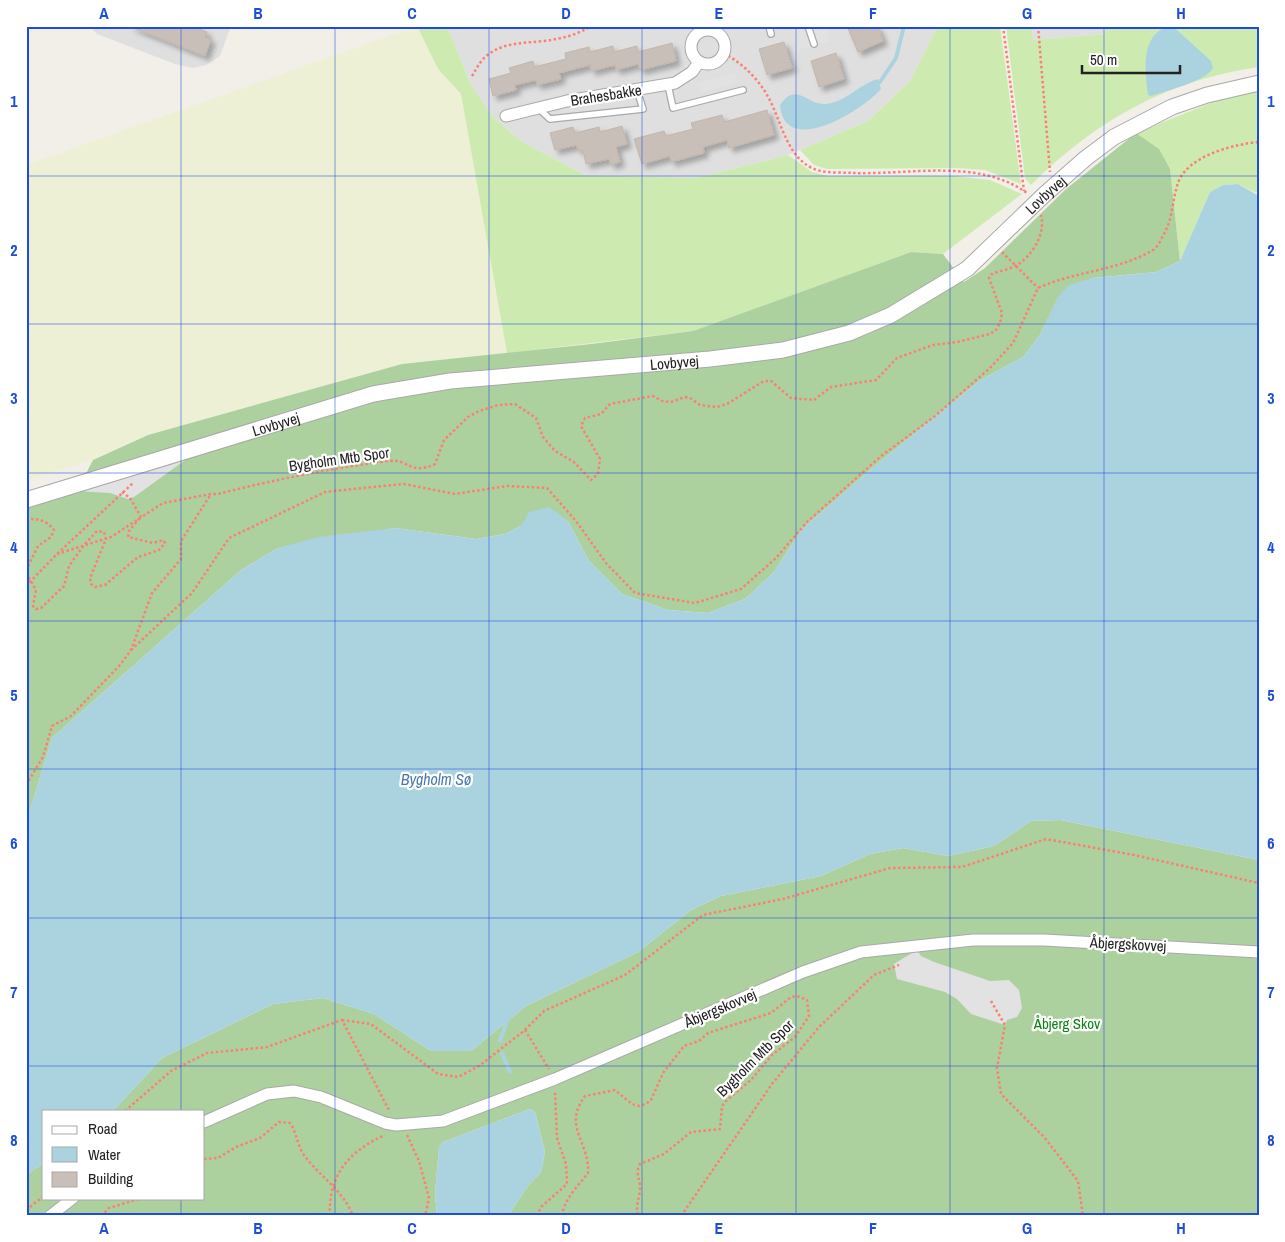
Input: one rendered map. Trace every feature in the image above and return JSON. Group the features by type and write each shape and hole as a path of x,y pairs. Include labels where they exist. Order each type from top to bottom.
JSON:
{"street":[{"path":"710,28 721,35 725,47 724,53 716,62 710,64 699,62 694,57 691,45 697,33 710,28"},
{"name":"Brahesbakke","path":"506,116 567,101 668,85 684,79 699,62"},
{"name":"Lovbyvej","path":"26,500 372,394 450,381 710,359 783,350 849,333 891,315 967,269 994,243 1030,200 1114,137 1142,121 1207,95 1259,82"},
{"name":"Åbjergskovvej","path":"205,1122 267,1094 294,1091 321,1097 395,1128 443,1122 555,1079 803,972 861,952 973,940 1017,940 1259,952"},
{"path":"50,1216 70,1200"}],"lane":[{"path":"769,26 771,34"},
{"path":"808,26 814,44"},
{"path":"668,85 674,108 742,90"},
{"path":"538,108 550,119 643,109 637,90"}],"path":[{"path":"472,76 482,60 490,53 505,46 555,40 579,33 592,26"},
{"path":"1003,26 1024,191"},
{"path":"1038,26 1051,174"},
{"path":"724,53 738,62 758,81 767,95 783,135 798,155 811,168 826,172 887,174 975,172 1014,184 1024,191 1030,200"},
{"path":"26,785 42,757 52,726 71,716 120,666 131,650 192,592 229,538 325,492 404,484 455,494 507,486 547,488 576,521 606,563 635,593 694,602 741,589 776,558 814,515 880,457 935,416 990,368 1013,343 1038,288 1055,280 1122,264 1155,249 1170,224 1178,182 1183,174 1217,151 1259,142"},
{"name":"Bygholm Mtb Spor","path":"211,494 277,480 391,460 413,468 426,468 435,464 444,440 468,417 498,405 515,404 536,418 543,437 556,450 574,462 592,480 598,474 600,458 581,426 584,418 600,414 610,404 653,396 662,401 670,402 684,397 690,398 700,405 717,407 727,404 764,380 771,381 791,398 814,400 831,387 876,380 897,358 933,345 957,342 996,330 1002,313 989,278 992,274 1016,266 1031,253 1041,234 1040,214 1030,200"},
{"path":"994,243 1038,288"},
{"path":"26,586 57,554 136,480"},
{"path":"122,492 130,498 141,517"},
{"path":"131,650 152,593 181,559 181,541 211,494"},
{"path":"57,554 106,539 163,503 211,494"},
{"path":"26,520 34,518 44,521 54,530 51,537 38,546 26,572 37,593 32,606 41,608 64,586 69,566 96,531 104,532 106,539 90,578 91,584 95,586 105,585 138,557 159,550 165,543 163,540 153,543 128,537 129,531 141,517"},
{"path":"126,1110 171,1071 207,1053 267,1047 342,1020 371,1024 438,1074 458,1077 478,1066 525,1030 544,1011 624,975 703,915 783,899 890,868 962,867 1046,839 1134,855 1259,883"},
{"path":"681,1216 772,1084 819,1026 874,975 899,965"},
{"name":"Bygholm Mtb Spor","path":"562,1216 567,1201 588,1173 574,1123 575,1113 585,1096 615,1090 632,1104 639,1106 646,1104 651,1100 664,1073 684,1046 699,1041 708,1034 771,1013 791,997 799,996 807,1000 809,1016 795,1037 772,1055 751,1080 722,1106 720,1129 691,1132 664,1154 640,1164 638,1171 640,1188 636,1210 638,1216"},
{"path":"991,1001 1005,1025 997,1068 1001,1094 1045,1138 1078,1181 1083,1216"},
{"path":"342,1020 395,1128 408,1135 419,1161 429,1198 425,1216"},
{"path":"525,1030 555,1079 557,1138 566,1164 567,1184 541,1207 537,1216"},
{"path":"205,1159 218,1158 236,1147 260,1138 274,1125 284,1122 290,1123 294,1128 300,1149 350,1206 353,1216"},
{"path":"329,1216 329,1200 332,1187 343,1163 395,1128"},
{"path":"26,1210 42,1198"},
{"path":"101,1216 109,1208 135,1200"}],"shaded area":[{"path":"90,26 231,26 220,56 206,65 193,68 175,64 97,34"},
{"path":"447,26 938,26 910,81 868,121 788,155 696,178 585,175 522,142 493,117 470,83"},
{"path":"791,26 825,26 830,41 798,50"},
{"path":"1032,26 1107,26 1105,34 1033,40"},
{"path":"735,73 738,82 701,93 698,83"},
{"path":"188,458 134,497 128,499 110,493 77,491"},
{"path":"917,950 921,956 934,962 990,981 1009,980 1019,990 1022,1008 1017,1017 1007,1020 1005,1025 971,1014 957,999 945,992 897,979 894,964"}],"green space":[{"path":"417,26 438,69 461,94 507,353 402,364 148,435 93,460 26,480 26,165"},
{"path":"417,26 447,26 470,83 493,117 522,142 585,175 696,178 788,155 812,172 828,176 955,176 990,180 1022,194 943,254 911,252 693,331 507,353 461,94 438,69"},
{"path":"938,26 1000,26 1021,184 985,170 957,168 827,169 814,165 800,150 868,121 910,81"},
{"path":"1006,26 1032,26 1033,40 1105,34 1107,26 1259,26 1259,67 1225,73 1194,82 1163,93 1134,107 1081,141 1031,185 1025,178"},
{"path":"1259,90 1259,187 1256,193 1238,184 1223,185 1210,192 1180,261 1170,169 1136,133 1213,102"},
{"path":"1136,133 1159,149 1170,169 1180,261 1156,272 1093,278 1058,298 1040,335 1023,357 979,381 871,469 802,529 774,572 745,599 708,613 668,610 622,594 589,561 568,521 522,525 505,534 476,539 395,528 278,548 241,570 52,738 26,823 26,506 77,491 93,460 148,435 402,364 693,331 911,252 943,254 964,282 985,268 1066,189"},
{"name":"Åbjerg Skov","path":"1060,820 1259,860 1259,1216 508,1216 527,1187 541,1172 545,1152 535,1112 530,1109 443,1142 439,1148 435,1193 437,1216 26,1216 26,1175 42,1164 42,1200 205,1200 205,1110 114,1110 162,1058 273,1004 323,998 374,1014 431,1051 471,1051 526,1006 638,952 691,910 721,896 821,876 870,854 903,848 948,856 994,846 1031,821"}],"water":[{"path":"1168,27 1177,30 1211,61 1213,68 1209,73 1194,81 1151,96 1148,95 1146,55 1153,37 1159,31"},
{"path":"878,79 881,89 872,98 842,118 826,125 809,129 795,128 785,121 780,105 786,98 792,95 797,94 818,103 833,103 871,81"},
{"name":"Bygholm Sø","path":"1238,184 1259,196 1259,860 1060,820 1031,821 994,846 948,856 903,848 870,854 821,876 721,896 691,910 638,952 526,1006 471,1051 431,1051 374,1014 323,998 273,1004 162,1058 114,1110 42,1110 42,1164 26,1175 26,823 52,738 241,570 278,548 318,537 395,528 476,539 505,534 522,525 529,512 549,507 568,521 589,561 622,594 668,610 708,613 745,599 774,572 802,529 871,469 979,381 1023,357 1040,335 1058,297 1069,285 1093,278 1156,272 1180,261 1210,192 1223,185"},
{"path":"530,1109 535,1112 545,1152 541,1172 527,1187 508,1216 437,1216 435,1193 439,1148 443,1142"}],"building":[{"path":"129,26 192,26 207,32 205,37 211,39 205,56"},
{"path":"847,26 877,26 883,41 858,52"},
{"path":"784,42 792,68 767,75 759,49"},
{"path":"672,43 676,61 640,70 638,64 616,70 615,65 591,71 590,65 559,73 561,79 537,85 536,80 515,85 516,90 493,96 489,79 511,73 509,68 533,61 534,67 566,59 565,53 589,47 590,52 613,46 614,52 637,46 638,52"},
{"path":"836,53 844,79 819,87 811,61"},
{"path":"767,110 774,135 729,148 727,140 703,147 704,153 671,162 670,156 642,164 634,139 664,131 666,136 693,129 691,123 722,115 724,122"},
{"path":"622,126 627,144 616,147 620,162 611,165 609,159 586,164 583,150 578,151 577,145 555,150 550,133 573,127 575,133 599,127 600,132"}],"waterway":[{"path":"880,82 896,58 904,26"},
{"path":"500,1041 507,1021"},
{"path":"502,1053 510,1072"}]}
